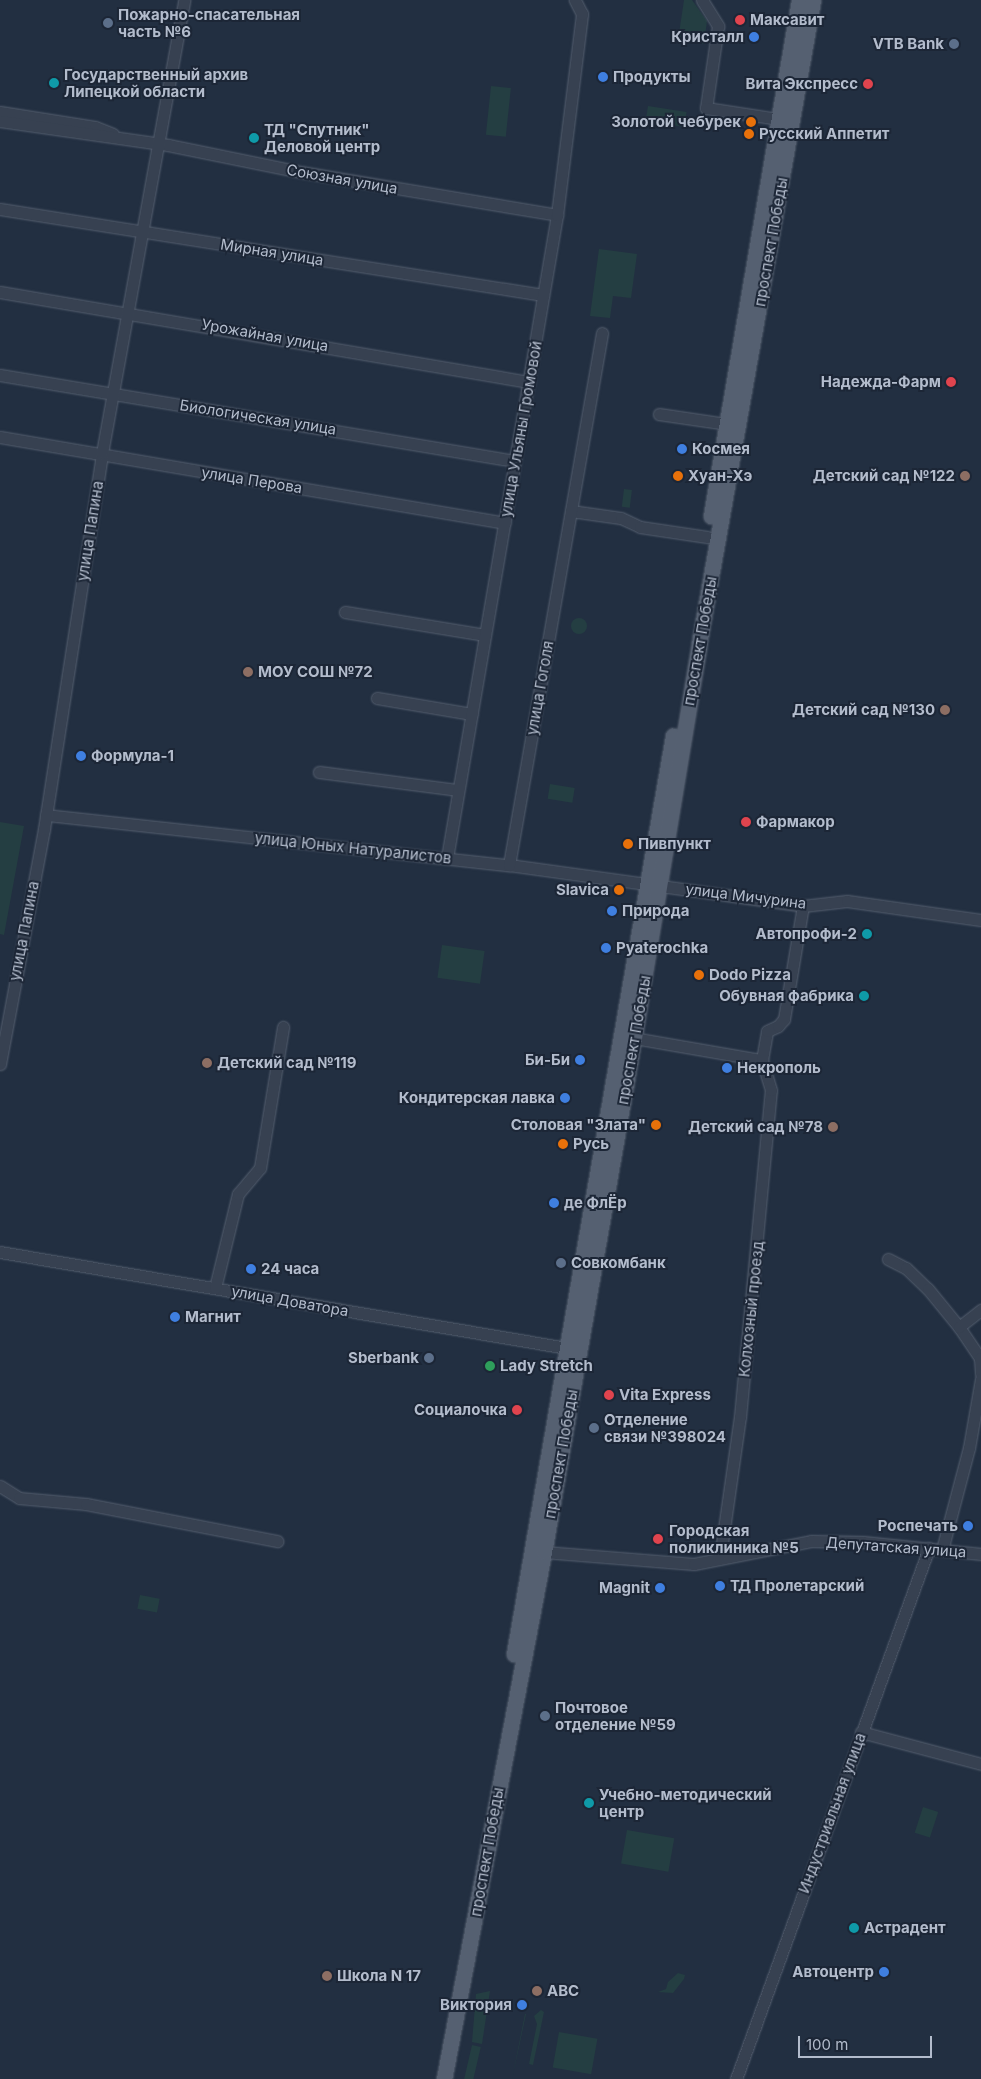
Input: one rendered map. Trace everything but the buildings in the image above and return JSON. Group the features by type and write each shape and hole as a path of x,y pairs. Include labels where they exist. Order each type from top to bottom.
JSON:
{"main road":[{"name":"проспект Победы","path":"434,2079 518,1632 634,1038 654,884 708,538 799,0"},
{"name":"проспект Победы","path":"444,2079 544,1552 573,1349 812,0"}],"street":[{"name":"улица Папина","path":"0,1064 46,815 102,452 128,313 156,143 184,0"},
{"name":"улица Ульяны Громовой","path":"448,858 457,790 486,635 557,215 582,14 575,0"},
{"path":"702,0 718,26 706,108 779,119"},
{"name":"Союзная улица","path":"0,112 95,127 127,139"},
{"name":"Союзная улица","path":"0,121 156,143 300,172 557,215"},
{"name":"Мирная улица","path":"0,209 543,296"},
{"name":"Урожайная улица","path":"0,292 529,382"},
{"name":"улица Гоголя","path":"510,865 602,333"},
{"name":"Биологическая улица","path":"0,375 515,461"},
{"path":"659,414 727,424"},
{"name":"улица Перова","path":"0,437 102,452 159,465 504,523"},
{"path":"571,510 621,518 640,527 708,538"},
{"path":"345,612 486,635"},
{"path":"377,698 472,714"},
{"path":"319,772 457,790"},
{"name":"улица Юных Натуралистов","path":"46,815 510,865 654,884"},
{"name":"улица Мичурина","path":"654,884 803,906 847,901 981,920"},
{"name":"Колхозный проезд","path":"720,1557 740,1417 770,1100 767,1072 762,1060 767,1031 778,1026 784,1019 803,906"},
{"path":"215,1288 238,1194 260,1168 283,1027"},
{"path":"634,1038 762,1060"},
{"name":"улица Доватора","path":"0,1252 573,1349"},
{"path":"888,1259 906,1268 923,1284 959,1326 981,1358 981,1374"},
{"path":"959,1326 981,1310"},
{"path":"942,1550 969,1448 981,1379"},
{"path":"969,1448 981,1447"},
{"path":"0,1486 20,1498 86,1504 277,1541"},
{"name":"Депутатская улица","path":"544,1552 694,1564 720,1557 811,1541 929,1548 981,1554"},
{"name":"Индустриальная улица","path":"736,2079 929,1548"},
{"path":"861,1732 981,1764"}],"green space":[{"path":"684,0 692,0 707,21 704,44 678,40"},
{"path":"491,86 511,88 506,137 486,135"},
{"path":"648,106 687,112 684,127 646,121"},
{"path":"599,249 637,254 631,298 613,296 610,318 590,316"},
{"path":"624,489 632,490 630,508 622,507"},
{"path":"579,618 585,620 587,626 585,632 579,634 573,632 571,626 573,620"},
{"path":"550,784 575,788 572,803 548,799"},
{"path":"0,822 24,826 4,935 0,934"},
{"path":"442,945 485,951 480,984 437,978"},
{"path":"140,1595 160,1599 157,1613 137,1609"},
{"path":"923,1807 938,1812 930,1838 915,1833"},
{"path":"627,1830 674,1838 668,1872 621,1863"},
{"path":"678,1973 685,1975 684,1979 673,1993 658,1992 666,1989 668,1982"},
{"path":"490,1991 482,2044 472,2042 476,1994"},
{"path":"541,2010 544,2012 533,2065 529,2064 537,2024 534,2016"},
{"path":"525,2014 526,2014 512,2079"},
{"path":"559,2032 597,2039 591,2074 553,2067"},
{"path":"472,2045 481,2047 473,2079 464,2079"}],"place":[{"name":"Максавит","path":"740,20"},
{"name":"Пожарно-спасательная часть №6","path":"108,23"},
{"name":"Кристалл","path":"754,37"},
{"name":"VTB Bank","path":"954,44"},
{"name":"Продукты","path":"603,77"},
{"name":"Государственный архив Липецкой области","path":"54,83"},
{"name":"Вита Экспресс","path":"868,84"},
{"name":"Золотой чебурек","path":"751,122"},
{"name":"Русский Аппетит","path":"749,134"},
{"name":"ТД \"Спутник\" Деловой центр","path":"254,138"},
{"name":"Надежда-Фарм","path":"951,382"},
{"name":"Космея","path":"682,449"},
{"name":"Хуан-Хэ","path":"678,476"},
{"name":"Детский сад №122","path":"965,476"},
{"name":"МОУ СОШ №72","path":"248,672"},
{"name":"Детский сад №130","path":"945,710"},
{"name":"Формула-1","path":"81,756"},
{"name":"Фармакор","path":"746,822"},
{"name":"Пивпункт","path":"628,844"},
{"name":"Slavica","path":"619,890"},
{"name":"Природа","path":"612,911"},
{"name":"Автопрофи-2","path":"867,934"},
{"name":"Pyaterochka","path":"606,948"},
{"name":"Dodo Pizza","path":"699,975"},
{"name":"Обувная фабрика","path":"864,996"},
{"name":"Би-Би","path":"580,1060"},
{"name":"Детский сад №119","path":"207,1063"},
{"name":"Некрополь","path":"727,1068"},
{"name":"Кондитерская лавка","path":"565,1098"},
{"name":"Столовая \"Злата\"","path":"656,1125"},
{"name":"Детский сад №78","path":"833,1127"},
{"name":"Русь","path":"563,1144"},
{"name":"де ФлЁр","path":"554,1203"},
{"name":"Совкомбанк","path":"561,1263"},
{"name":"24 часа","path":"251,1269"},
{"name":"Магнит","path":"175,1317"},
{"name":"Sberbank","path":"429,1358"},
{"name":"Lady Stretch","path":"490,1366"},
{"name":"Vita Express","path":"609,1395"},
{"name":"Социалочка","path":"517,1410"},
{"name":"Отделение связи №398024","path":"594,1428"},
{"name":"Роспечать","path":"968,1526"},
{"name":"Городская поликлиника №5","path":"658,1539"},
{"name":"ТД Пролетарский","path":"720,1586"},
{"name":"Magnit","path":"660,1588"},
{"name":"Почтовое отделение №59","path":"545,1716"},
{"name":"Учебно-методический центр","path":"589,1803"},
{"name":"Астрадент","path":"854,1928"},
{"name":"Автоцентр","path":"884,1972"},
{"name":"Школа N 17","path":"327,1976"},
{"name":"АВС","path":"537,1991"},
{"name":"Виктория","path":"522,2005"}]}
